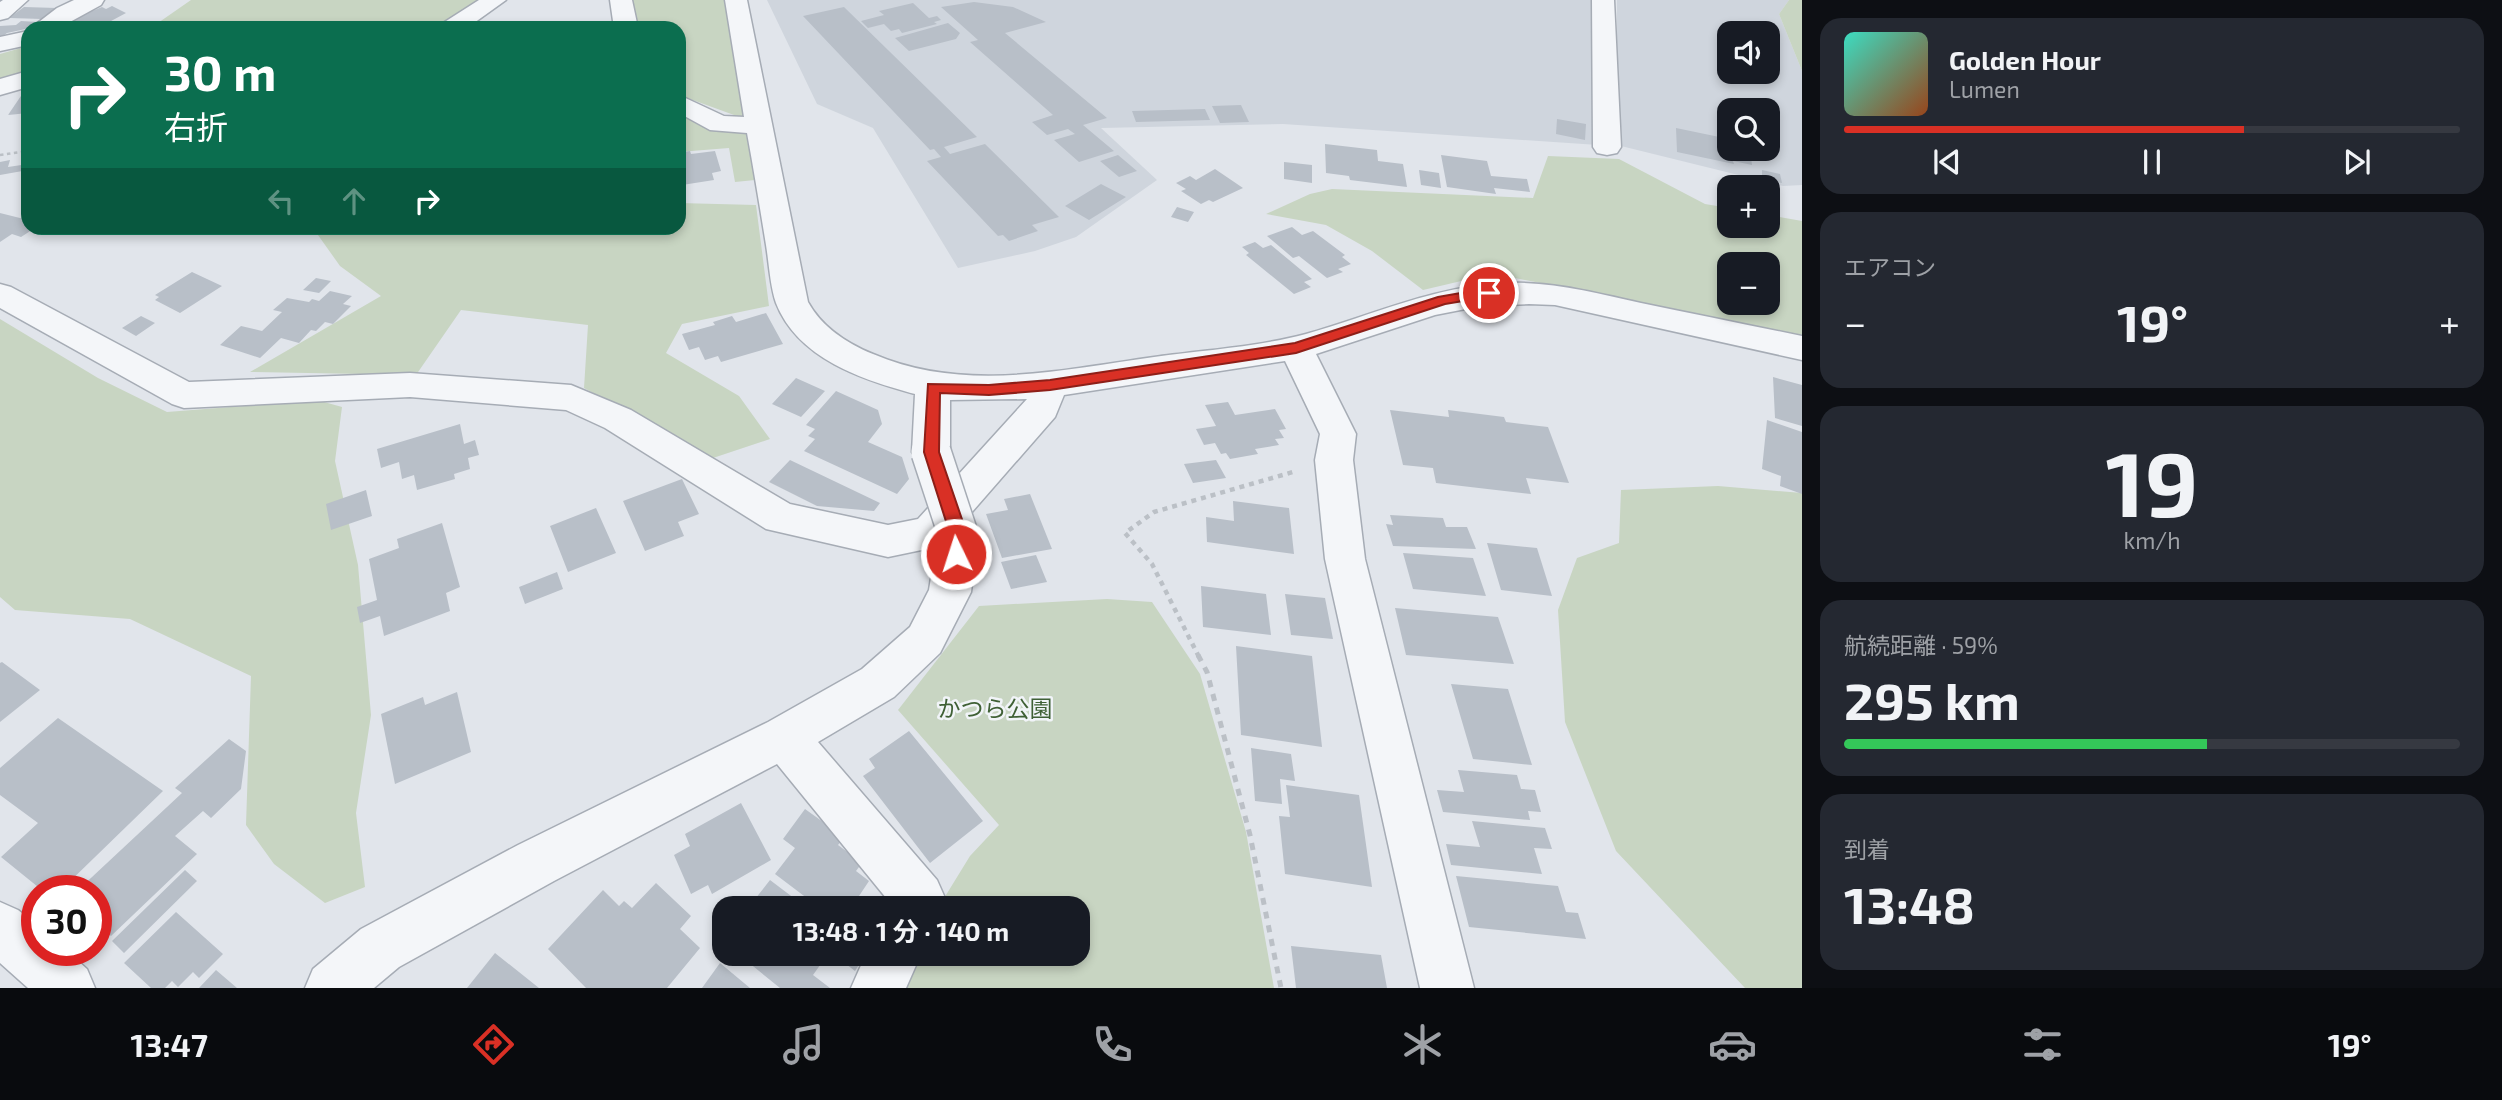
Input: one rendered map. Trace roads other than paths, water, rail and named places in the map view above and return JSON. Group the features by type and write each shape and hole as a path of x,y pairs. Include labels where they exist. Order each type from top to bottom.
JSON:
{"street":[{"path":"0,13 17,0"},
{"path":"53,21 93,0"},
{"path":"462,21 495,0"},
{"path":"621,0 625,21"},
{"path":"736,0 792,302 804,325 827,346 877,372 933,388 989,390 1050,385 1296,348 1443,300 1518,291 1555,295 1802,348"},
{"path":"1603,0 1607,147"},
{"path":"0,44 21,40"},
{"path":"0,86 21,81"},
{"path":"686,107 719,124 759,126"},
{"path":"0,294 184,396 410,386 571,398 618,419 780,518 888,541 930,534 1042,408 1050,385"},
{"path":"1296,348 1338,434 1334,460 1345,559 1447,988"},
{"path":"332,988 392,942 536,863 784,737 878,683 925,640 950,592 958,534 931,452 933,388"},
{"path":"784,737 917,896"},
{"path":"0,929 68,988"},
{"path":"878,988 888,966"}],"park label":[{"name":"かつら公園","path":"995,708"}]}
